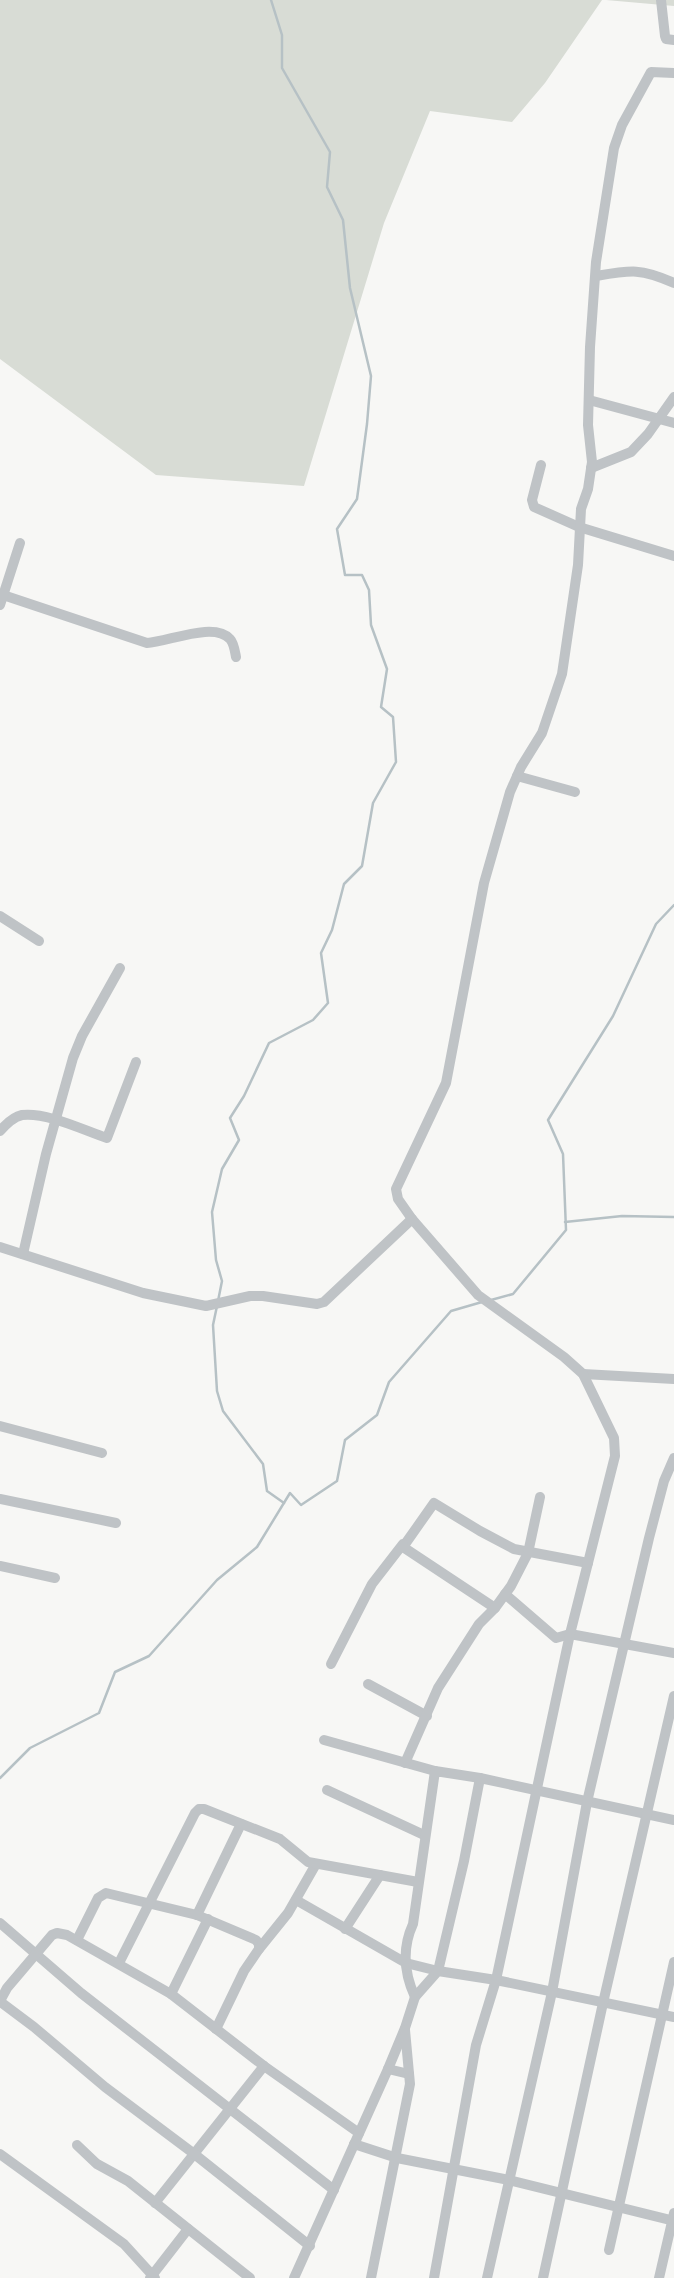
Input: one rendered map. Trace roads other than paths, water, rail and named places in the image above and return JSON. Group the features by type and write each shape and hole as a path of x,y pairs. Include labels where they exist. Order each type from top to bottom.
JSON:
{"street":[{"path":"661,0 665,36 666,39 674,40"},
{"path":"434,2278 476,2045 496,1980 570,1634 615,1456 615,1446 599,1405 583,1374 478,1295 412,1218 398,1199 396,1189 446,1082 484,883 510,792 517,776 542,733 562,674 578,564 581,509 588,489 591,468 589,400 590,347 596,262 614,148 622,125 651,72 674,73"},
{"path":"596,276 638,270 653,273 674,282"},
{"path":"591,468 631,452 648,434 674,397"},
{"path":"589,400 674,423"},
{"path":"541,465 531,504 534,507 579,527 674,556"},
{"path":"0,605 2,595 20,544"},
{"path":"2,595 147,643 190,634 215,632 224,634 232,640 236,657"},
{"path":"517,776 575,792"},
{"path":"0,916 39,941"},
{"path":"23,1254 66,1081 82,1036 120,968"},
{"path":"0,1131 13,1119 21,1115 56,1120 107,1138 136,1062"},
{"path":"0,1247 143,1293 206,1306 250,1296 263,1296 316,1304 324,1302 412,1218"},
{"path":"583,1374 674,1379"},
{"path":"0,1426 102,1453"},
{"path":"487,2278 508,2180 552,1992 587,1802 664,1481 674,1458"},
{"path":"406,1764 438,1688 479,1624 495,1608 505,1594 528,1552 540,1497"},
{"path":"0,1499 116,1522"},
{"path":"331,1664 372,1584 434,1503 480,1531 514,1549 588,1563"},
{"path":"403,1544 405,1550 495,1608"},
{"path":"0,1566 55,1578"},
{"path":"505,1594 556,1638 570,1634 674,1653"},
{"path":"368,1684 427,1716"},
{"path":"543,2278 603,2003 648,1816 674,1696"},
{"path":"324,1740 435,1771 480,1778 648,1816 674,1820"},
{"path":"415,1997 409,1983 406,1963 406,1943 413,1924 424,1835 435,1771"},
{"path":"294,2278 310,2246 388,2069 405,2028 415,1997 438,1971 464,1862 480,1778"},
{"path":"327,1790 424,1835"},
{"path":"119,1963 147,1905 195,1813 199,1809 204,1809 280,1839 308,1862 418,1882"},
{"path":"197,1916 241,1824"},
{"path":"216,2029 244,1972 259,1949 288,1913 316,1864"},
{"path":"345,1929 380,1876"},
{"path":"77,1940 98,1898 102,1894 106,1893 147,1905 208,1919 256,1940 259,1944 259,1949"},
{"path":"296,1900 406,1963 438,1971 496,1980 674,2017"},
{"path":"171,1994 208,1919"},
{"path":"0,1923 6,1926 34,1955 334,2190"},
{"path":"310,2246 193,2152 105,2087 34,2026 1,2001 7,1988 52,1936 57,1933 77,1940 171,1994 264,2066 359,2133"},
{"path":"608,2250 674,1962"},
{"path":"371,2278 397,2158 410,2084 405,2028"},
{"path":"155,2203 193,2152 230,2110 264,2066"},
{"path":"388,2069 409,2074"},
{"path":"354,2144 397,2158 508,2180 673,2218 659,2278"},
{"path":"77,2145 97,2164 128,2181 250,2278"},
{"path":"0,2154 124,2244 152,2277 188,2229"}],"waterway":[{"path":"218,1301 222,1281 216,1260 212,1212 222,1169 239,1140 230,1118 244,1096 269,1043 313,1020 328,1003 321,953 332,930 344,884 362,866 373,803 396,762 393,717 381,707 387,669 371,625 369,590 362,575 345,575 337,529 357,499 367,424 371,376 350,288 343,220 327,187 330,152 282,68 282,35 271,0"},
{"path":"491,1300 513,1294 566,1230 563,1154 548,1120 613,1016 656,924 674,905"},
{"path":"565,1222 622,1216 674,1217"},
{"path":"0,1778 30,1748 99,1713 115,1672 149,1656 217,1580 257,1547 290,1493 301,1505 337,1481 345,1440 377,1415 389,1382 451,1311 482,1302"},
{"path":"217,1306 213,1325 217,1391 223,1411 263,1464 267,1491 284,1503"}]}
